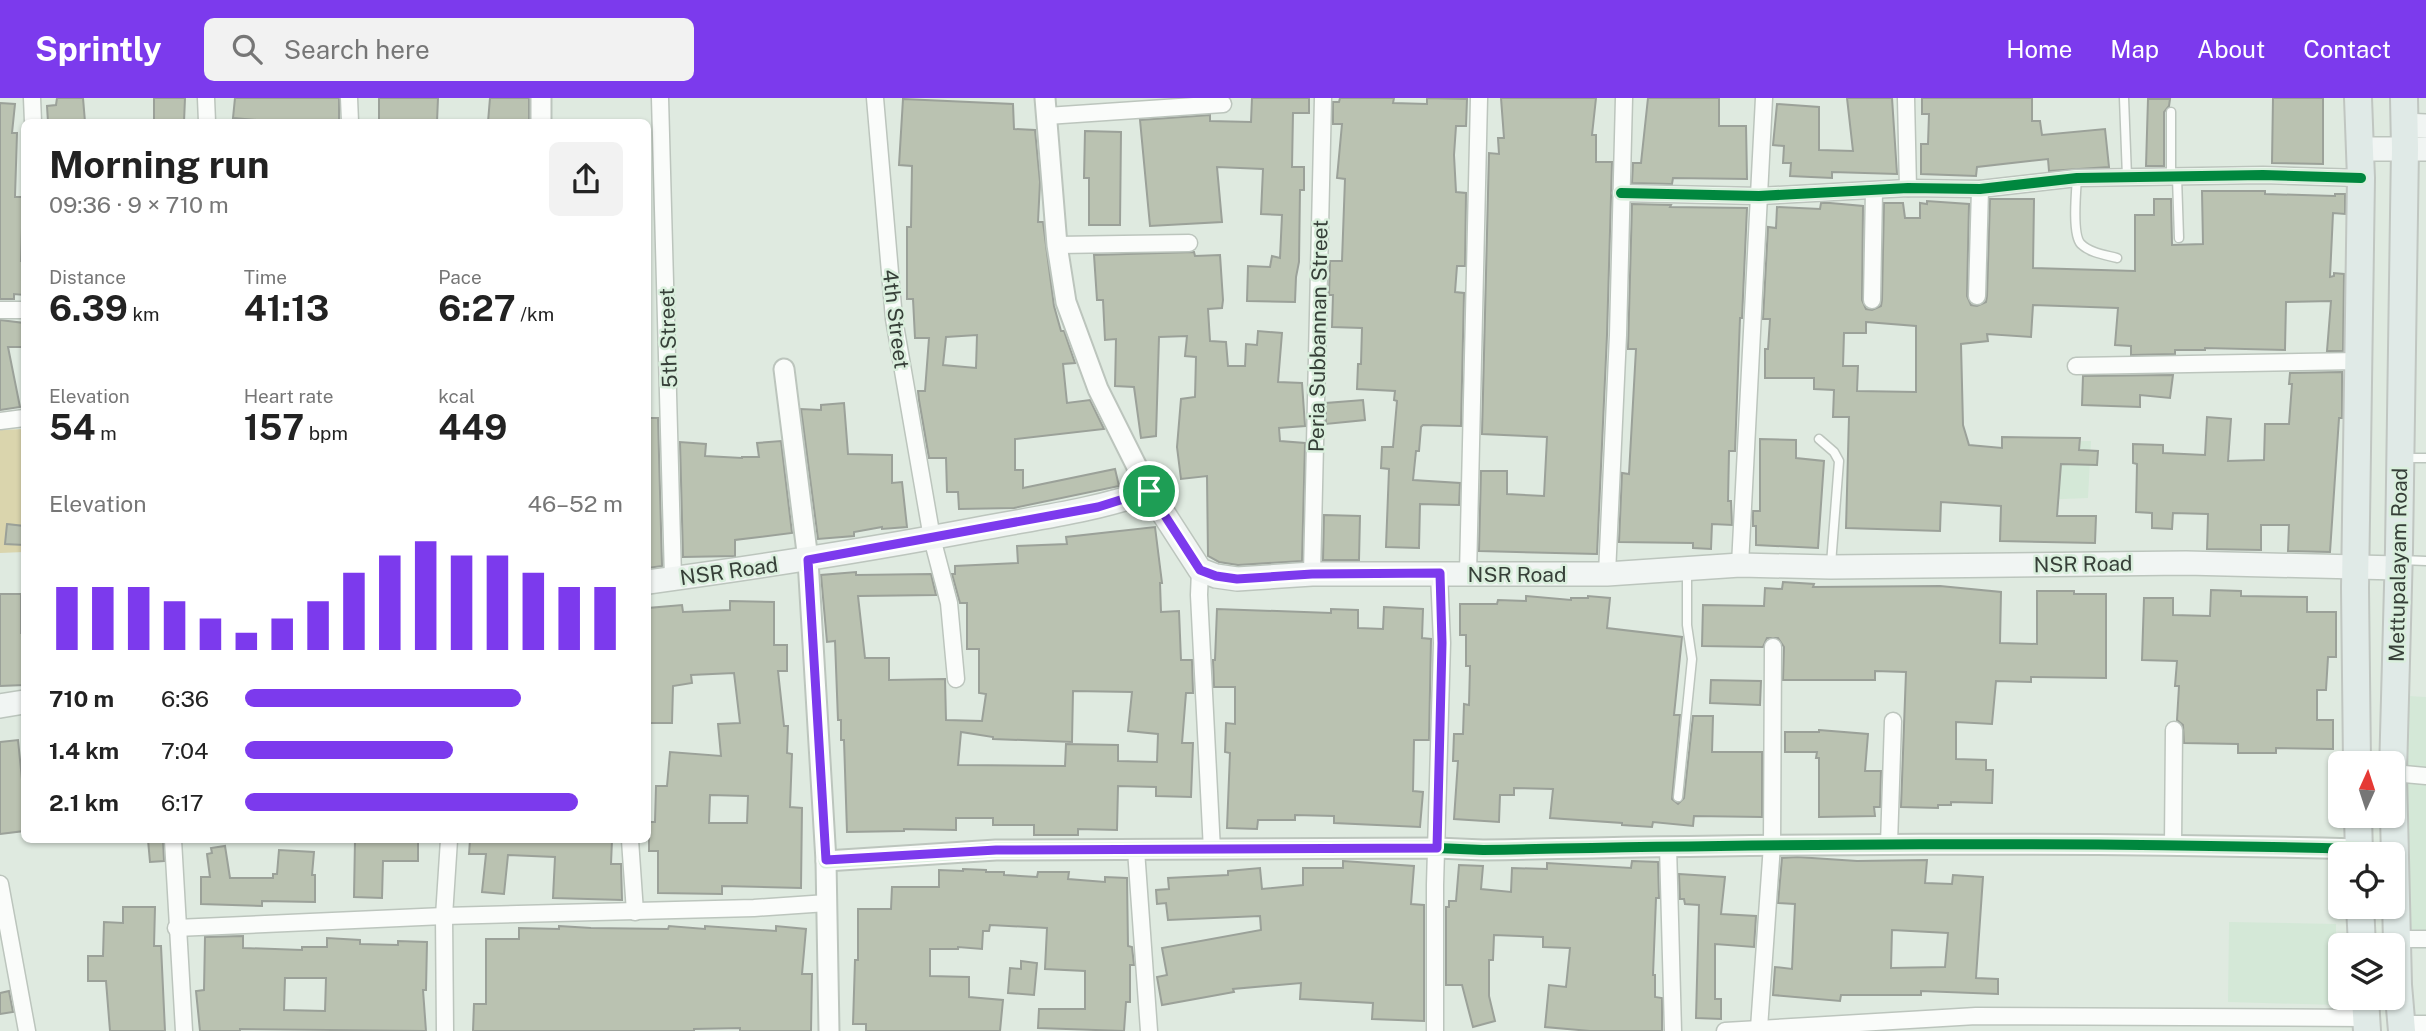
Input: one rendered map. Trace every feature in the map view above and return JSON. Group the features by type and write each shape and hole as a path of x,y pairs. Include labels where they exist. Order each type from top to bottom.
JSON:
{"highway":[{"name":"Mettupalayam Road","path":"2357,751 2355,566 2361,178 2358,98"},
{"name":"Mettupalayam Road","path":"2394,751 2398,564 2413,458 2415,137 2404,98"},
{"name":"Mettupalayam Road","path":"2394,828 2397,933"},
{"name":"Mettupalayam Road","path":"2405,1009 2410,1026"}],"main road":[{"path":"2360,149 2415,137"},
{"name":"NSR Road","path":"651,582 808,560 932,538 1098,507 1149,491"},
{"path":"1149,491 1200,570"},
{"name":"NSR Road","path":"1200,570 1237,579 1312,574 1607,574 1740,565 1831,567 2186,563 2355,566 2398,564"},
{"path":"0,706 21,702"}],"street":[{"path":"32,98 33,119"},
{"path":"206,98 207,119"},
{"path":"349,98 350,119"},
{"path":"541,98 541,119"},
{"name":"5th Street","path":"660,98 673,578"},
{"name":"4th Street","path":"876,98 894,319 932,538 949,603 956,679"},
{"name":"Peria Subbannan Street","path":"1312,574 1323,98"},
{"path":"1468,574 1479,98"},
{"path":"1607,574 1618,335 1624,98"},
{"path":"1740,565 1763,98"},
{"path":"1906,98 1908,188"},
{"path":"1149,491 1098,389 1066,302 1057,245 1046,107 1223,104"},
{"path":"1621,193 1759,196 1908,188 1980,189 2077,178 2263,175 2361,178"},
{"path":"1977,296 1980,189"},
{"path":"1872,300 1874,191"},
{"path":"1057,245 1189,243"},
{"path":"0,310 21,310"},
{"path":"2076,366 2358,361"},
{"path":"784,369 808,560 826,860 829,1031"},
{"path":"0,421 21,418"},
{"path":"1200,570 1212,850"},
{"path":"1435,1031 1442,643 1440,573"},
{"path":"1759,1028 1772,845 1773,647"},
{"path":"1889,844 1893,721"},
{"path":"2173,845 2174,730"},
{"path":"2405,774 2426,776"},
{"path":"173,843 184,1031"},
{"path":"445,1031 444,916 449,843"},
{"path":"630,843 635,912"},
{"path":"826,860 996,850 1483,850 1889,844 2173,845 2328,851"},
{"path":"1668,846 1673,1031"},
{"path":"1136,850 1149,1031"},
{"path":"0,884 27,1031"},
{"path":"176,928 444,916 754,908 827,903"},
{"path":"2405,939 2426,939"},
{"path":"1725,1031 1976,1016 2366,1016"}],"lane":[{"path":"2124,98 2127,177"},
{"path":"2171,112 2179,238"},
{"path":"2077,178 2076,234 2080,244 2093,251 2118,257"},
{"path":"1819,439 1834,452 1839,461 1831,567"},
{"path":"2398,564 2426,561"},
{"path":"1678,797 1692,659 1688,625 1688,569"}],"shaded area":[{"path":"21,429 21,552 0,553 0,430"},
{"path":"2091,441 2088,498 2009,501 2009,442"},
{"path":"2408,696 2426,697 2426,930 2406,929"},
{"path":"2229,922 2336,924 2336,933 2328,933 2328,1005 2228,1002"}],"building":[{"path":"57,98 83,98 85,119 48,119 47,106 56,105"},
{"path":"154,98 185,98 184,119 154,119"},
{"path":"235,98 339,98 339,119 233,118"},
{"path":"379,98 438,98 437,119 379,119"},
{"path":"490,98 529,98 529,119 488,119"},
{"path":"1252,98 1309,98 1309,113 1293,113 1292,167 1304,167 1304,190 1300,190 1299,262 1295,302 1247,301 1248,266 1270,267 1272,256 1280,258 1282,215 1261,214 1263,169 1217,167 1222,222 1150,226 1140,120 1210,115 1210,121 1251,122"},
{"path":"1340,98 1394,98 1393,103 1427,104 1427,98 1467,99 1466,126 1456,126 1454,155 1456,192 1466,193 1465,266 1457,266 1455,292 1464,293 1461,426 1421,427 1413,480 1460,483 1459,505 1420,504 1419,548 1386,547 1389,469 1381,468 1382,447 1393,447 1397,401 1394,400 1395,391 1357,389 1362,328 1332,327 1330,261 1342,261 1345,179 1337,178 1342,124 1333,124 1333,102 1339,102"},
{"path":"1501,98 1596,98 1592,135 1596,135 1596,162 1612,162 1597,554 1479,551 1481,471 1507,471 1507,494 1544,496 1547,437 1482,434 1489,153 1499,154 1498,138 1504,138"},
{"path":"1648,98 1719,98 1719,126 1746,126 1747,179 1673,178 1672,184 1632,183 1633,163 1641,163"},
{"path":"1847,98 1892,98 1897,174 1832,172 1832,178 1790,176 1791,163 1783,163 1784,146 1773,145 1777,104 1819,107 1819,150 1853,151"},
{"path":"1922,98 2032,98 2032,121 2040,121 2042,135 2105,129 2109,167 2049,171 2048,159 1977,167 1976,176 1921,174 1921,144 1928,144 1929,114 1922,114"},
{"path":"2273,98 2323,98 2323,164 2272,163"},
{"path":"903,99 1013,104 1014,129 1035,130 1040,182 1038,222 1043,222 1054,306 1075,363 1063,364 1067,403 1090,400 1104,429 1015,439 1015,470 1023,470 1023,488 1115,469 1119,486 1014,508 959,509 958,492 947,492 946,458 929,458 919,400 918,391 925,391 929,338 915,338 913,299 907,299 907,227 911,227 912,166 899,165","holes":["977,335 976,368 943,365 946,337"]},
{"path":"2148,99 2170,99 2164,112 2164,166 2146,166"},
{"path":"0,103 15,104 12,133 17,133 15,197 21,197 21,295 14,294 14,299 0,299"},
{"path":"1085,131 1121,132 1120,225 1089,225 1089,178 1084,178"},
{"path":"2202,191 2265,191 2265,194 2335,196 2345,194 2345,214 2333,213 2330,277 2334,276 2334,273 2344,274 2343,351 2327,351 2331,301 2286,302 2285,350 2205,348 2175,350 2175,354 2131,355 2131,346 2115,345 2118,308 2033,305 2031,337 1987,334 1988,341 1961,344 1963,425 1969,445 2002,448 2002,437 2080,438 2079,450 2098,451 2097,465 2061,464 2057,516 2096,516 2095,543 2000,541 2001,506 1941,502 1940,531 1846,528 1849,417 1833,417 1834,390 1814,389 1814,378 1765,378 1765,349 1768,349 1770,319 1763,319 1768,227 1776,228 1777,207 1820,209 1821,203 1863,206 1862,300 1866,309 1872,310 1881,306 1882,300 1884,203 1903,203 1905,218 1920,218 1920,203 1927,204 1927,201 1969,204 1967,296 1971,305 1977,306 1986,302 1987,296 1990,199 2034,199 2033,268 2135,271 2135,215 2154,215 2154,199 2171,199 2172,245 2203,244","holes":["1866,322 1916,326 1916,392 1857,391 1858,366 1843,366 1844,333 1866,333"]},
{"path":"1632,204 1747,208 1735,451 1729,451 1728,501 1731,501 1732,525 1712,524 1711,549 1693,548 1693,543 1619,542 1622,473 1629,474 1636,349 1628,349"},
{"path":"1194,252 1195,256 1220,255 1223,300 1222,308 1208,309 1210,341 1226,342 1228,366 1245,366 1246,344 1257,345 1258,331 1282,333 1278,382 1302,383 1305,426 1279,428 1280,441 1305,443 1302,561 1238,565 1219,562 1208,556 1207,476 1181,479 1177,447 1181,399 1195,397 1196,357 1185,356 1187,336 1159,337 1156,436 1141,438 1134,387 1115,386 1116,339 1105,340 1103,300 1097,300 1094,255"},
{"path":"0,320 21,323 21,347 8,347 20,407 0,410"},
{"path":"2342,372 2342,418 2339,418 2330,552 2288,551 2289,525 2261,525 2261,550 2207,549 2208,514 2173,513 2172,529 2152,528 2152,513 2136,512 2137,464 2133,463 2133,444 2163,445 2163,453 2205,455 2207,417 2231,419 2228,461 2264,460 2265,424 2289,424 2292,384 2289,384 2290,373"},
{"path":"2173,375 2170,398 2140,395 2140,407 2082,405 2083,376"},
{"path":"1363,400 1365,420 1326,424 1326,403"},
{"path":"844,403 848,454 892,455 892,483 902,482 907,527 882,527 854,532 854,536 818,539 801,409 821,410 821,405"},
{"path":"651,418 658,418 662,566 651,568"},
{"path":"1760,439 1796,440 1796,458 1824,461 1818,548 1756,545 1753,511 1760,511"},
{"path":"781,441 792,533 735,540 735,556 683,557 680,442 706,444 705,456 742,458 759,457 757,443"},
{"path":"1324,515 1360,516 1359,560 1323,560"},
{"path":"7,524 21,526 21,545 5,544"},
{"path":"1155,527 1162,583 1161,612 1179,611 1181,660 1192,660 1193,693 1186,693 1182,743 1193,743 1191,797 1156,796 1156,787 1118,786 1117,830 1078,829 1078,835 1034,835 1034,825 993,825 993,818 956,818 956,830 847,832 844,740 841,740 841,720 838,720 835,641 827,642 821,575 856,572 856,575 931,574 936,595 858,596 865,658 889,658 889,680 945,679 946,720 982,721 986,694 979,693 979,649 967,649 967,603 960,603 952,574 955,574 955,566 1018,563 1017,546 1067,544 1066,537","holes":["1073,691 1132,692 1128,731 1158,734 1157,762 1118,761 1118,745 1066,744 1065,766 958,765 961,732 993,739 1072,742"]},
{"path":"1783,582 1814,584 1813,587 1940,586 2001,592 2000,643 2037,644 2037,591 2106,594 2106,678 2031,677 2031,682 1996,681 1992,724 1956,722 1956,759 1986,760 1986,770 1993,770 1992,803 1951,802 1951,805 1938,805 1938,808 1901,807 1906,672 1875,671 1875,680 1783,680 1784,647 1778,638 1767,638 1763,647 1702,646 1703,605 1764,606 1765,588 1782,589"},
{"path":"2211,590 2241,591 2241,596 2307,597 2307,612 2336,612 2336,657 2328,657 2326,690 2317,690 2317,720 2333,720 2333,749 2276,748 2276,753 2238,753 2238,744 2184,743 2183,725 2177,720 2177,661 2142,660 2144,598 2173,598 2173,615 2210,616"},
{"path":"0,594 21,594 21,685 0,686"},
{"path":"1526,596 1571,600 1588,596 1610,598 1607,628 1682,637 1674,715 1680,715 1672,799 1678,804 1684,798 1693,716 1713,716 1712,752 1762,752 1762,817 1694,816 1693,826 1653,822 1652,827 1550,818 1553,789 1514,788 1514,795 1500,795 1499,822 1454,819 1458,761 1453,761 1454,734 1463,734 1464,704 1469,705 1470,666 1466,666 1466,635 1460,635 1460,604 1497,604 1498,600 1526,601"},
{"path":"730,601 774,602 774,645 787,645 787,671 778,671 784,726 788,726 787,753 792,754 790,807 802,808 801,888 722,886 722,894 658,893 658,851 649,851 649,843 651,822 655,822 656,786 667,786 670,752 721,756 718,724 740,723 734,673 691,675 692,683 673,686 672,723 651,723 651,608 682,605 683,612 730,610","holes":["710,795 748,796 747,823 709,823"]},
{"path":"1384,607 1423,609 1422,638 1431,639 1429,740 1414,740 1413,791 1423,792 1420,827 1334,823 1334,816 1295,815 1295,820 1258,820 1257,829 1227,828 1230,753 1225,752 1226,723 1235,724 1235,687 1214,687 1217,609 1331,613 1331,609 1358,610 1358,628 1383,629"},
{"path":"1711,680 1761,681 1760,705 1710,703"},
{"path":"1819,730 1868,734 1865,771 1881,771 1880,807 1874,807 1875,816 1819,817 1817,752 1785,752 1785,732"},
{"path":"18,740 21,831 0,834 0,742"},
{"path":"148,843 163,843 164,861 150,862"},
{"path":"355,843 418,843 418,861 383,861 382,898 354,897"},
{"path":"470,843 612,843 611,864 621,864 622,900 553,898 555,857 508,855 504,894 482,892 486,854 469,854"},
{"path":"225,846 230,878 273,878 273,874 277,874 279,850 314,852 312,875 315,875 315,902 262,901 262,906 201,904 201,877 210,877 207,854 212,853 211,848"},
{"path":"1782,858 1927,860 1925,883 1952,884 1953,875 1983,877 1976,978 1998,979 1998,994 1921,991 1921,995 1841,995 1840,1001 1773,995 1775,967 1792,969 1795,904 1778,903","holes":["1892,930 1948,933 1945,967 1891,968"]},
{"path":"1343,861 1414,866 1411,904 1424,905 1424,1021 1372,1019 1373,1003 1300,999 1301,983 1233,989 1234,992 1162,1005 1157,977 1167,975 1162,948 1261,930 1260,916 1168,920 1166,903 1157,904 1156,890 1169,889 1168,878 1228,875 1228,871 1260,868 1262,889 1303,885 1303,868 1343,868"},
{"path":"1632,861 1658,862 1659,898 1656,898 1653,975 1655,997 1662,998 1662,1031 1590,1031 1545,1027 1549,985 1566,987 1570,948 1543,947 1543,937 1494,935 1493,960 1489,960 1489,996 1495,1021 1473,1027 1462,985 1446,985 1446,907 1449,907 1449,901 1456,901 1459,865 1483,866 1481,889 1511,892 1512,868 1547,869 1547,863 1631,868"},
{"path":"963,869 1037,877 1038,872 1069,872 1068,879 1105,882 1105,877 1127,878 1128,946 1132,947 1134,965 1130,965 1130,1002 1126,1002 1124,1031 1038,1028 1039,1009 1085,1009 1085,971 1045,969 1047,928 990,925 989,931 983,931 982,949 930,949 930,976 969,977 969,997 1003,1000 1000,1031 866,1031 866,1024 853,1024 855,960 858,960 858,909 891,909 892,887 939,887 939,870"},
{"path":"1679,874 1725,877 1721,914 1756,916 1754,947 1715,944 1715,999 1721,999 1721,1019 1696,1018 1699,905 1685,904 1684,899 1680,899"},
{"path":"123,907 155,907 154,946 161,946 165,1031 110,1031 106,981 88,981 88,956 103,956 104,922 123,923"},
{"path":"559,926 668,929 669,926 705,929 705,926 776,931 776,926 806,929 802,974 812,974 811,1031 740,1031 740,1028 694,1031 473,1031 474,1004 486,1004 486,939 519,939 519,928 559,929"},
{"path":"243,936 243,948 302,950 302,947 327,947 327,938 360,940 360,944 398,945 398,941 427,942 426,990 423,990 426,1031 200,1031 196,991 204,990 205,937","holes":["285,978 326,978 325,1011 284,1010"]},
{"path":"1021,961 1037,963 1034,995 1008,993 1010,968 1021,969"},
{"path":"9,991 13,1012 0,1014 0,993"}],"cycle path":[{"path":"1621,193 1759,196 1908,188 1980,189 2077,178 2263,175 2361,178"},
{"path":"826,861 996,850 1483,850 1921,844 2328,848"}],"route":[{"path":"1149,491 1200,570 1216,576 1237,579 1312,574 1440,573 1442,643 1437,848 996,850 826,860 808,560 1098,507 1149,491"}]}
